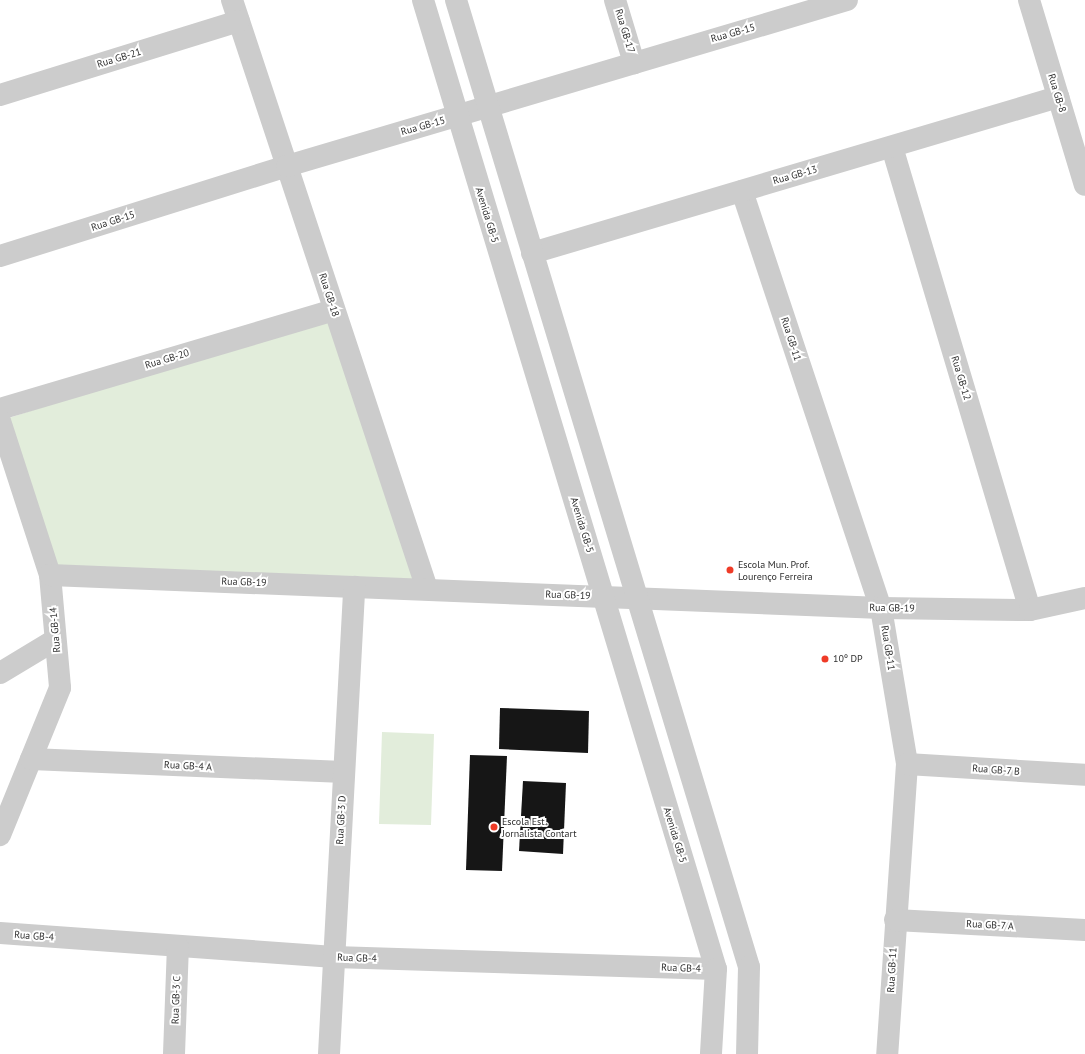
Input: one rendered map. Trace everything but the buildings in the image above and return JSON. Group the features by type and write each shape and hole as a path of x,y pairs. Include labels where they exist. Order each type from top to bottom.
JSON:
{"street":[{"name":"Rua GB-18","path":"232,0 427,589"},
{"name":"Avenida GB-5","path":"423,0 457,117 716,969 711,1054"},
{"path":"456,0 749,967 747,1054"},
{"name":"Rua GB-17","path":"615,0 634,63"},
{"name":"Rua GB-15","path":"0,256 287,166 457,117 488,105 847,0"},
{"name":"Rua GB-8","path":"1029,0 1085,185"},
{"name":"Rua GB-21","path":"0,95 239,21"},
{"name":"Rua GB-13","path":"532,252 1058,97"},
{"name":"Rua GB-12","path":"892,147 1030,610"},
{"name":"Rua GB-11","path":"742,191 881,608 907,764 895,920 887,1054"},
{"name":"Rua GB-20","path":"0,409 334,310"},
{"name":"Rua GB-14","path":"0,421 50,575 60,688 0,835"},
{"name":"Rua GB-19","path":"50,575 637,597 881,608 1030,610 1085,598"},
{"name":"Rua GB-3 D","path":"329,1054 354,587"},
{"path":"0,673 55,640"},
{"name":"Rua GB-4 A","path":"31,759 344,772"},
{"name":"Rua GB-7 B","path":"907,764 1085,775"},
{"name":"Rua GB-7 A","path":"895,920 1085,930"},
{"name":"Rua GB-4","path":"0,933 178,947 334,957 716,969"},
{"name":"Rua GB-3 C","path":"174,1054 178,947"}],"green space":[{"path":"334,310 427,589 50,575 0,421"},
{"path":"382,732 434,734 431,825 379,824"}],"place":[{"name":"Escola Mun. Prof. Lourenço Ferreira","path":"730,570"},
{"name":"10º DP","path":"825,659"},
{"name":"Escola Est. Jornalista Contart","path":"494,827"}]}
